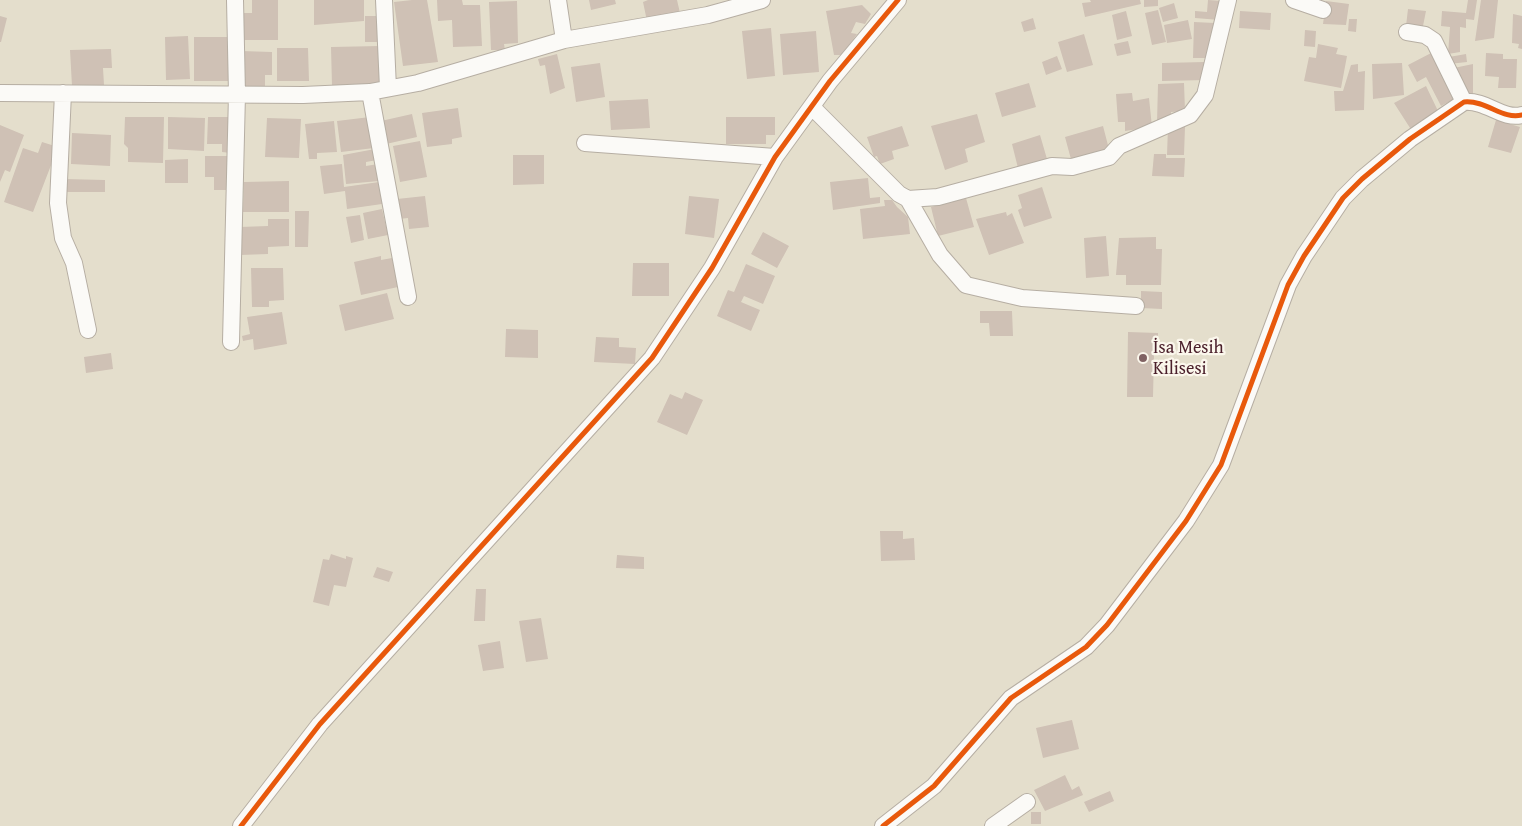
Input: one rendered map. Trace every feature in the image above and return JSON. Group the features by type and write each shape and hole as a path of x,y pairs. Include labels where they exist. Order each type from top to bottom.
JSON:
{"street":[{"path":"231,342 237,94 235,0"},
{"path":"384,0 388,88"},
{"path":"558,0 564,40"},
{"path":"0,93 303,95 370,92 418,83 564,40 708,15 762,0"},
{"path":"241,826 320,724 652,358 712,268 776,157 830,81 898,0"},
{"path":"908,200 938,197 1052,166 1072,167 1110,157 1119,146 1190,116 1205,95 1228,0"},
{"path":"1294,0 1323,10"},
{"path":"1407,32 1425,35 1434,41 1464,102"},
{"path":"370,92 408,298"},
{"path":"64,93 58,203 62,238 74,263 88,330"},
{"path":"883,826 934,786 1011,698 1086,647 1107,625 1186,521 1221,465 1288,285 1304,256 1343,198 1362,178 1410,139 1464,102 1475,101 1509,116 1522,115"},
{"path":"812,107 899,194 908,200 940,255 966,285 1022,298 1136,306"},
{"path":"585,143 776,157"},
{"path":"993,826 1027,802"}],"building":[{"path":"252,0 278,0 278,40 242,40 242,13 252,13"},
{"path":"314,0 364,0 364,21 314,25"},
{"path":"427,0 438,62 403,66 394,2"},
{"path":"437,0 462,0 463,5 480,5 482,46 453,47 452,20 438,21"},
{"path":"589,0 615,0 616,4 591,10"},
{"path":"648,0 677,0 680,13 647,21 643,2"},
{"path":"1090,0 1140,0 1141,4 1085,17 1082,3 1091,2"},
{"path":"1144,0 1158,0 1158,6 1144,7"},
{"path":"1208,0 1222,1 1220,20 1195,18 1195,11 1207,12"},
{"path":"1468,0 1477,0 1474,20 1466,19 1466,28 1460,27 1460,52 1448,54 1450,27 1441,26 1442,11 1466,13"},
{"path":"1481,0 1498,0 1494,38 1475,41"},
{"path":"517,1 518,43 504,44 505,50 491,50 489,2"},
{"path":"1326,1 1349,4 1346,25 1323,24"},
{"path":"1174,3 1178,18 1163,22 1159,8"},
{"path":"862,5 871,14 865,24 856,22 851,33 857,34 842,55 834,55 826,11"},
{"path":"1408,9 1426,11 1423,26 1406,26"},
{"path":"1158,10 1166,42 1152,45 1145,13"},
{"path":"1126,11 1132,36 1117,40 1112,15"},
{"path":"1240,11 1271,13 1270,30 1239,28"},
{"path":"1513,14 1522,16 1522,49 1518,48 1519,44 1512,43"},
{"path":"0,16 7,18 1,42 0,42"},
{"path":"365,16 378,16 378,42 365,42"},
{"path":"1033,18 1036,29 1024,32 1021,22"},
{"path":"1349,19 1357,19 1356,32 1348,31"},
{"path":"1188,20 1192,39 1167,43 1164,25"},
{"path":"1194,22 1215,23 1211,58 1193,58"},
{"path":"771,28 775,76 747,79 742,31"},
{"path":"1305,30 1316,31 1315,47 1304,46"},
{"path":"816,31 819,72 783,75 780,34"},
{"path":"1084,34 1093,65 1067,72 1058,42"},
{"path":"188,36 190,79 166,80 165,37"},
{"path":"194,37 228,37 228,81 194,81"},
{"path":"1128,41 1131,53 1117,56 1114,44"},
{"path":"1318,44 1338,48 1336,54 1347,56 1341,88 1304,81 1309,57 1316,58"},
{"path":"380,46 380,84 332,86 331,47"},
{"path":"277,48 308,48 309,81 277,81"},
{"path":"111,49 112,68 103,68 104,85 72,86 70,50"},
{"path":"241,51 272,52 272,75 265,75 265,87 241,87"},
{"path":"1435,51 1459,96 1441,106 1426,77 1417,82 1408,65"},
{"path":"1486,53 1503,54 1503,59 1517,59 1516,88 1498,88 1499,77 1485,76"},
{"path":"557,54 565,88 550,94 545,65 540,66 538,59"},
{"path":"1466,54 1467,62 1449,64 1449,57"},
{"path":"1057,56 1062,69 1046,75 1042,62"},
{"path":"1205,62 1206,80 1162,81 1162,63"},
{"path":"600,63 605,97 576,102 571,67"},
{"path":"1402,63 1404,95 1373,99 1372,64"},
{"path":"1358,64 1358,72 1365,71 1364,110 1335,111 1334,91 1343,91 1351,65"},
{"path":"1473,64 1473,95 1463,94 1449,69"},
{"path":"1029,83 1036,107 1002,117 995,93"},
{"path":"1184,83 1185,111 1171,112 1171,122 1157,123 1158,84"},
{"path":"1426,86 1438,111 1412,131 1394,103"},
{"path":"1132,93 1133,101 1149,98 1152,127 1125,131 1125,122 1118,122 1116,94"},
{"path":"648,99 650,128 611,130 609,101"},
{"path":"458,108 462,137 452,139 452,144 427,147 422,113"},
{"path":"412,114 417,137 386,144 381,121"},
{"path":"977,114 985,142 965,149 968,162 945,170 931,126"},
{"path":"125,117 164,117 163,163 128,162 128,148 124,144"},
{"path":"168,117 205,118 204,151 168,149"},
{"path":"208,117 232,117 231,153 222,152 222,144 207,144"},
{"path":"370,117 374,148 341,152 337,121"},
{"path":"726,117 775,117 775,135 766,135 766,144 726,144"},
{"path":"267,118 301,119 299,158 265,157"},
{"path":"1496,120 1520,127 1511,153 1488,147"},
{"path":"334,121 337,152 317,153 317,159 309,159 305,124"},
{"path":"0,125 24,135 10,172 5,170 0,182"},
{"path":"902,126 909,146 892,151 894,159 880,164 877,156 874,157 867,137"},
{"path":"1103,126 1110,153 1072,163 1065,137"},
{"path":"1168,127 1185,127 1184,155 1167,155"},
{"path":"72,133 111,135 110,166 71,164"},
{"path":"1040,135 1047,159 1018,168 1012,144"},
{"path":"420,141 427,177 400,182 393,146"},
{"path":"42,142 58,147 33,212 4,202 23,148 38,153"},
{"path":"375,149 377,160 366,162 366,166 378,164 379,181 346,184 343,155"},
{"path":"1154,154 1166,154 1166,158 1185,158 1184,177 1152,176"},
{"path":"513,155 544,155 544,184 513,185"},
{"path":"205,156 229,156 229,190 214,190 214,177 205,177"},
{"path":"188,159 188,183 165,183 165,160"},
{"path":"342,164 344,187 379,182 382,204 347,209 345,191 324,194 320,166"},
{"path":"868,178 870,198 880,197 880,203 833,210 830,182"},
{"path":"64,179 105,180 105,192 63,192"},
{"path":"289,181 289,212 243,212 244,182"},
{"path":"1042,187 1052,218 1024,227 1018,210 1022,208 1018,195"},
{"path":"425,196 429,227 409,229 408,218 399,219 397,199"},
{"path":"689,196 719,199 714,238 685,234"},
{"path":"966,198 974,227 938,236 931,207"},
{"path":"884,200 892,200 908,217 910,234 863,239 860,209 885,206"},
{"path":"382,209 388,235 368,239 363,213"},
{"path":"295,211 309,211 308,247 295,247"},
{"path":"1006,212 1007,216 1012,213 1024,243 989,255 976,219"},
{"path":"360,215 364,240 351,243 346,217"},
{"path":"268,219 289,219 289,246 268,247 268,254 240,255 240,227 268,226"},
{"path":"763,232 789,246 777,268 751,254"},
{"path":"1106,236 1109,276 1086,278 1084,238"},
{"path":"1156,237 1156,249 1162,249 1161,285 1126,285 1126,275 1116,275 1119,238"},
{"path":"381,256 381,260 392,258 398,287 361,295 354,262"},
{"path":"633,263 669,263 669,296 632,296"},
{"path":"746,264 775,276 763,304 744,296 741,302 760,310 751,331 717,316 728,290 734,292"},
{"path":"251,268 283,268 284,300 269,301 269,307 252,307"},
{"path":"1141,291 1162,292 1162,309 1141,308"},
{"path":"387,293 394,319 345,331 339,305"},
{"path":"980,311 1012,311 1013,336 990,336 989,323 980,323"},
{"path":"282,312 287,344 254,350 253,339 243,341 242,336 250,334 247,317"},
{"path":"506,329 538,330 538,358 505,357"},
{"path":"1128,332 1158,333 1158,355 1154,355 1153,397 1127,397"},
{"path":"596,337 619,338 619,347 636,348 635,364 594,362"},
{"path":"111,353 113,369 86,373 84,357"},
{"path":"685,392 703,400 687,435 657,422 670,394 682,399"},
{"path":"880,531 903,531 903,539 914,538 915,560 881,561"},
{"path":"331,554 346,559 346,556 353,558 346,587 334,585 329,606 313,602 323,559 329,560"},
{"path":"617,555 644,557 644,569 616,568"},
{"path":"377,567 393,572 389,582 373,577"},
{"path":"476,589 486,589 485,621 474,621"},
{"path":"541,618 548,659 526,662 519,621"},
{"path":"500,641 504,668 483,671 478,645"},
{"path":"1072,720 1079,749 1043,758 1036,728"},
{"path":"1065,775 1072,790 1079,786 1083,795 1045,811 1034,790"},
{"path":"1110,791 1114,801 1089,812 1084,802"},
{"path":"1031,812 1041,812 1041,824 1031,824"}],"cycle path":[{"path":"241,826 320,724 652,358 712,268 775,157 830,81 898,0"},
{"path":"883,826 934,786 1011,698 1086,647 1107,625 1186,521 1221,465 1288,285 1304,256 1343,198 1362,179 1410,139 1464,102 1480,104 1508,115 1522,115"}],"place":[{"name":"İsa Mesih Kilisesi","path":"1143,358"}]}
